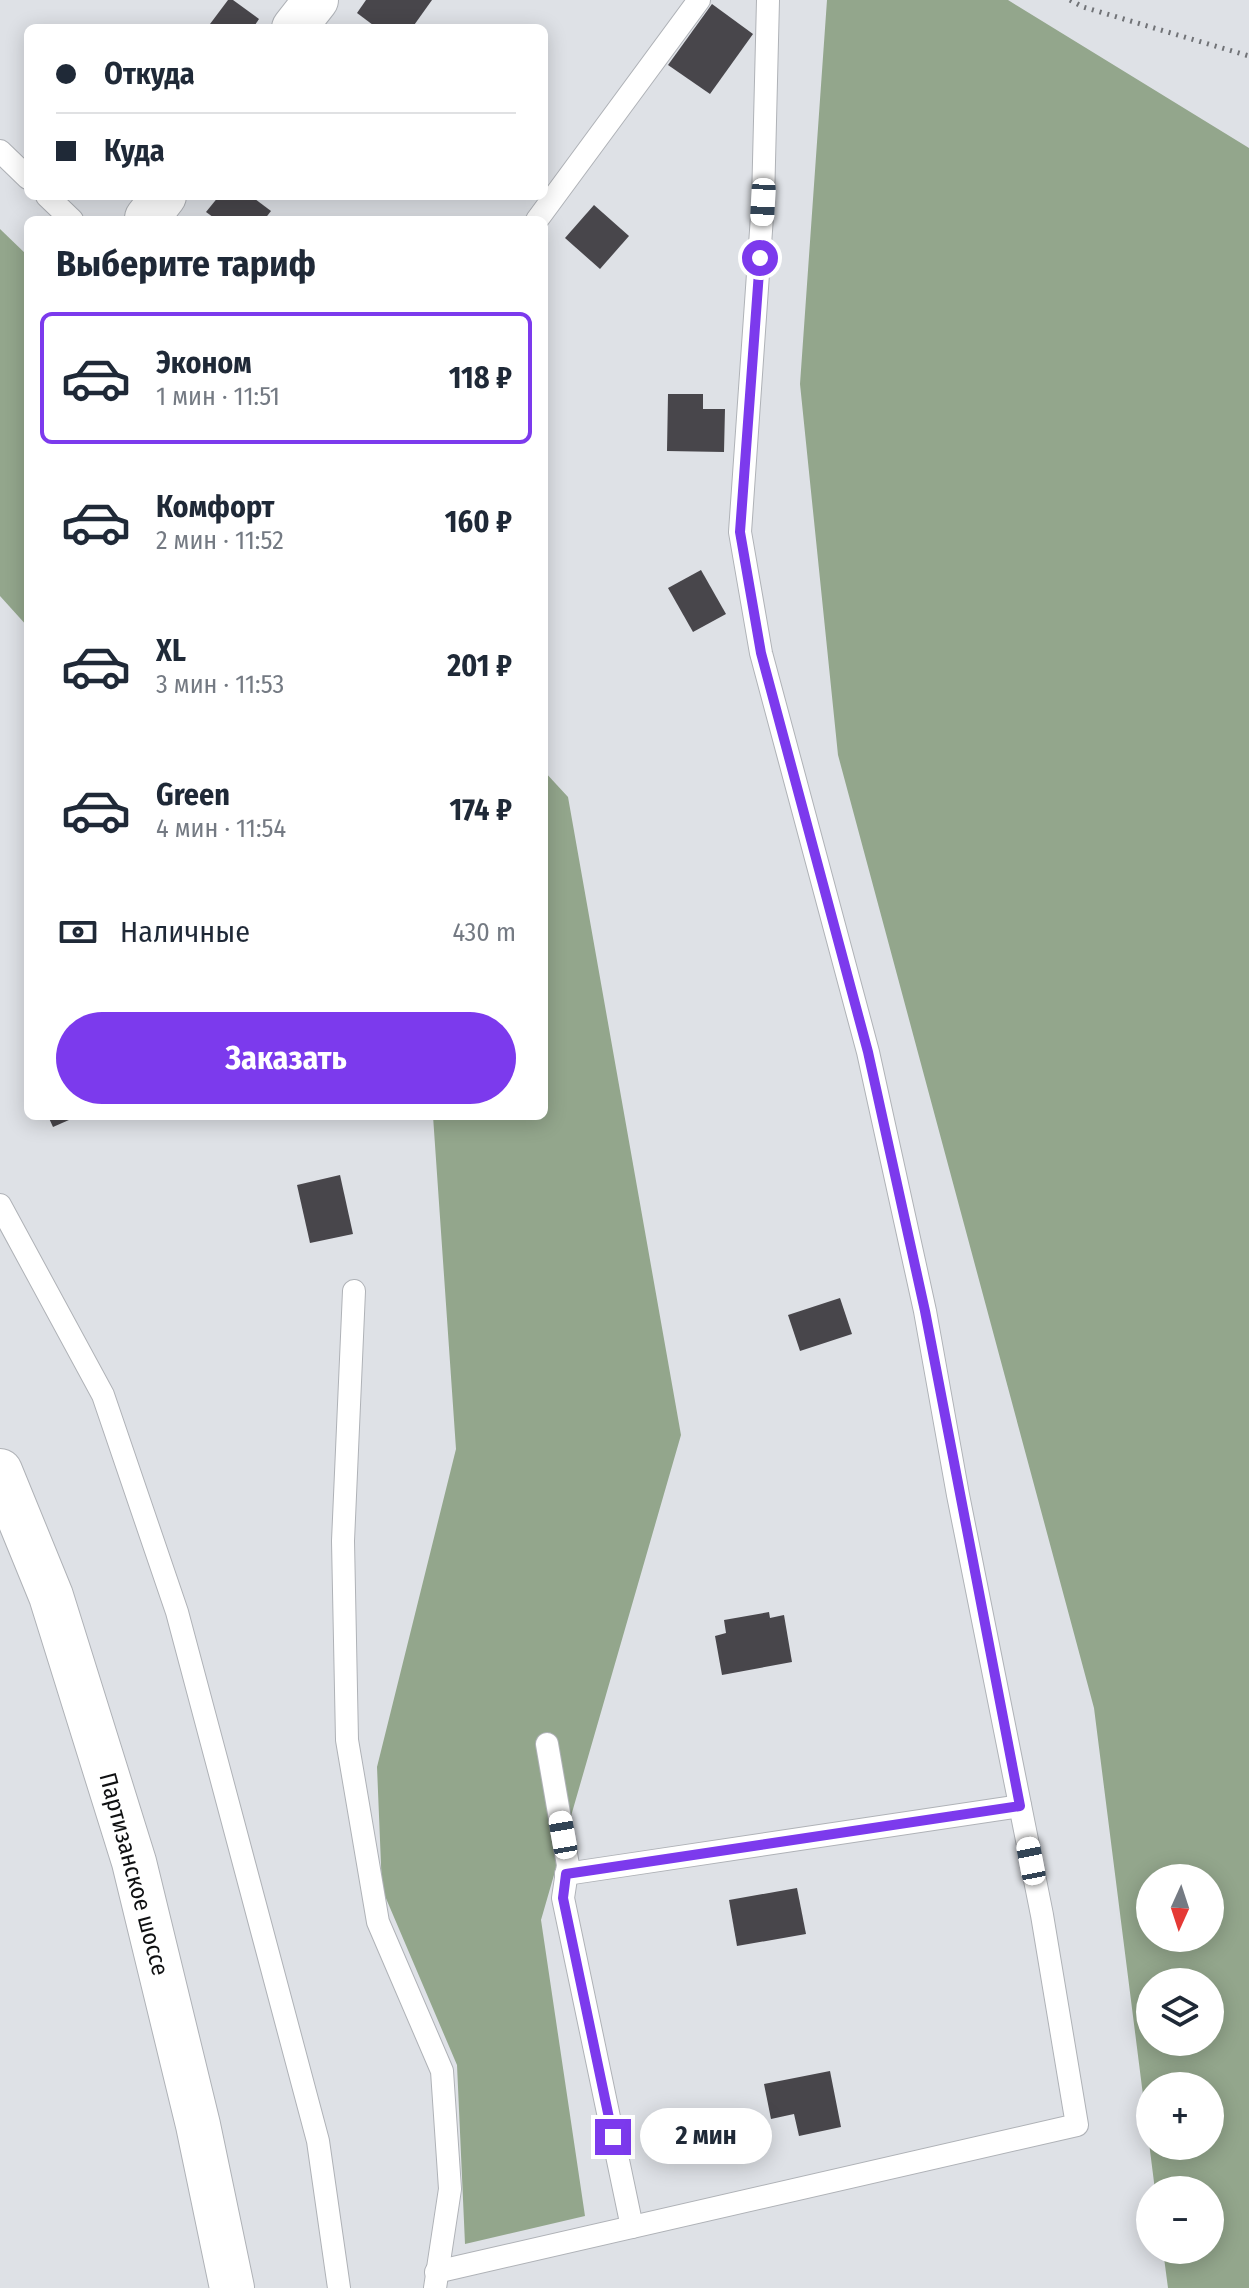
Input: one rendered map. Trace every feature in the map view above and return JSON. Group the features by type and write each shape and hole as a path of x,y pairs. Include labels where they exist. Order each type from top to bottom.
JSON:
{"main road":[{"path":"297,24 316,0"},
{"name":"Партизанское шоссе","path":"0,1471 51,1596 134,1862 198,2125 232,2288"}],"lane":[{"path":"540,216 699,0"},
{"path":"354,1291 343,1541 347,1740 378,1922 442,2071 450,2189 436,2280 632,2227 1077,2125 1020,1806 925,1311 868,1052 761,653 740,532 763,202 768,0"},
{"path":"0,151 24,174"},
{"path":"51,200 68,216"},
{"path":"0,1205 103,1395 177,1612 318,2141 339,2288"},
{"path":"547,1744 566,1874 563,1898 632,2227"},
{"path":"566,1874 1020,1806"}],"path":[{"path":"1070,0 1083,7 1249,56"}],"green space":[{"path":"827,0 1008,0 1249,148 1249,2288 1168,2288 1165,2264 1224,2264 1224,2176 1153,2176 1151,2160 1224,2160 1224,2072 1140,2072 1138,2056 1224,2056 1224,1968 1136,1968 1136,2040 1094,1708 838,755 800,384"},
{"path":"0,229 24,252 24,623 0,596"},
{"path":"548,775 568,797 681,1435 541,1920 585,2216 465,2244 457,2065 382,1889 377,1767 456,1449 433,1120 548,1120"}],"building":[{"path":"228,0 233,0 259,19 256,24 210,24"},
{"path":"366,0 432,0 415,24 372,24 357,13"},
{"path":"712,4 753,34 710,94 668,65"},
{"path":"216,200 256,200 271,211 267,216 212,216 206,212"},
{"path":"594,205 629,236 600,269 565,238"},
{"path":"668,394 703,394 703,409 725,409 724,452 667,451"},
{"path":"701,570 726,614 693,632 668,588"},
{"path":"50,1120 69,1120 53,1127"},
{"path":"340,1175 353,1234 310,1243 297,1185"},
{"path":"840,1298 852,1334 800,1351 788,1315"},
{"path":"769,1612 770,1618 784,1615 792,1662 722,1675 715,1636 726,1633 724,1620"},
{"path":"797,1888 806,1934 737,1946 729,1900"},
{"path":"830,2071 841,2127 799,2136 794,2114 771,2119 764,2084"}],"route":[{"path":"613,2137 563,1898 566,1874 1020,1806 925,1311 868,1052 761,653 740,532 760,258"}]}
